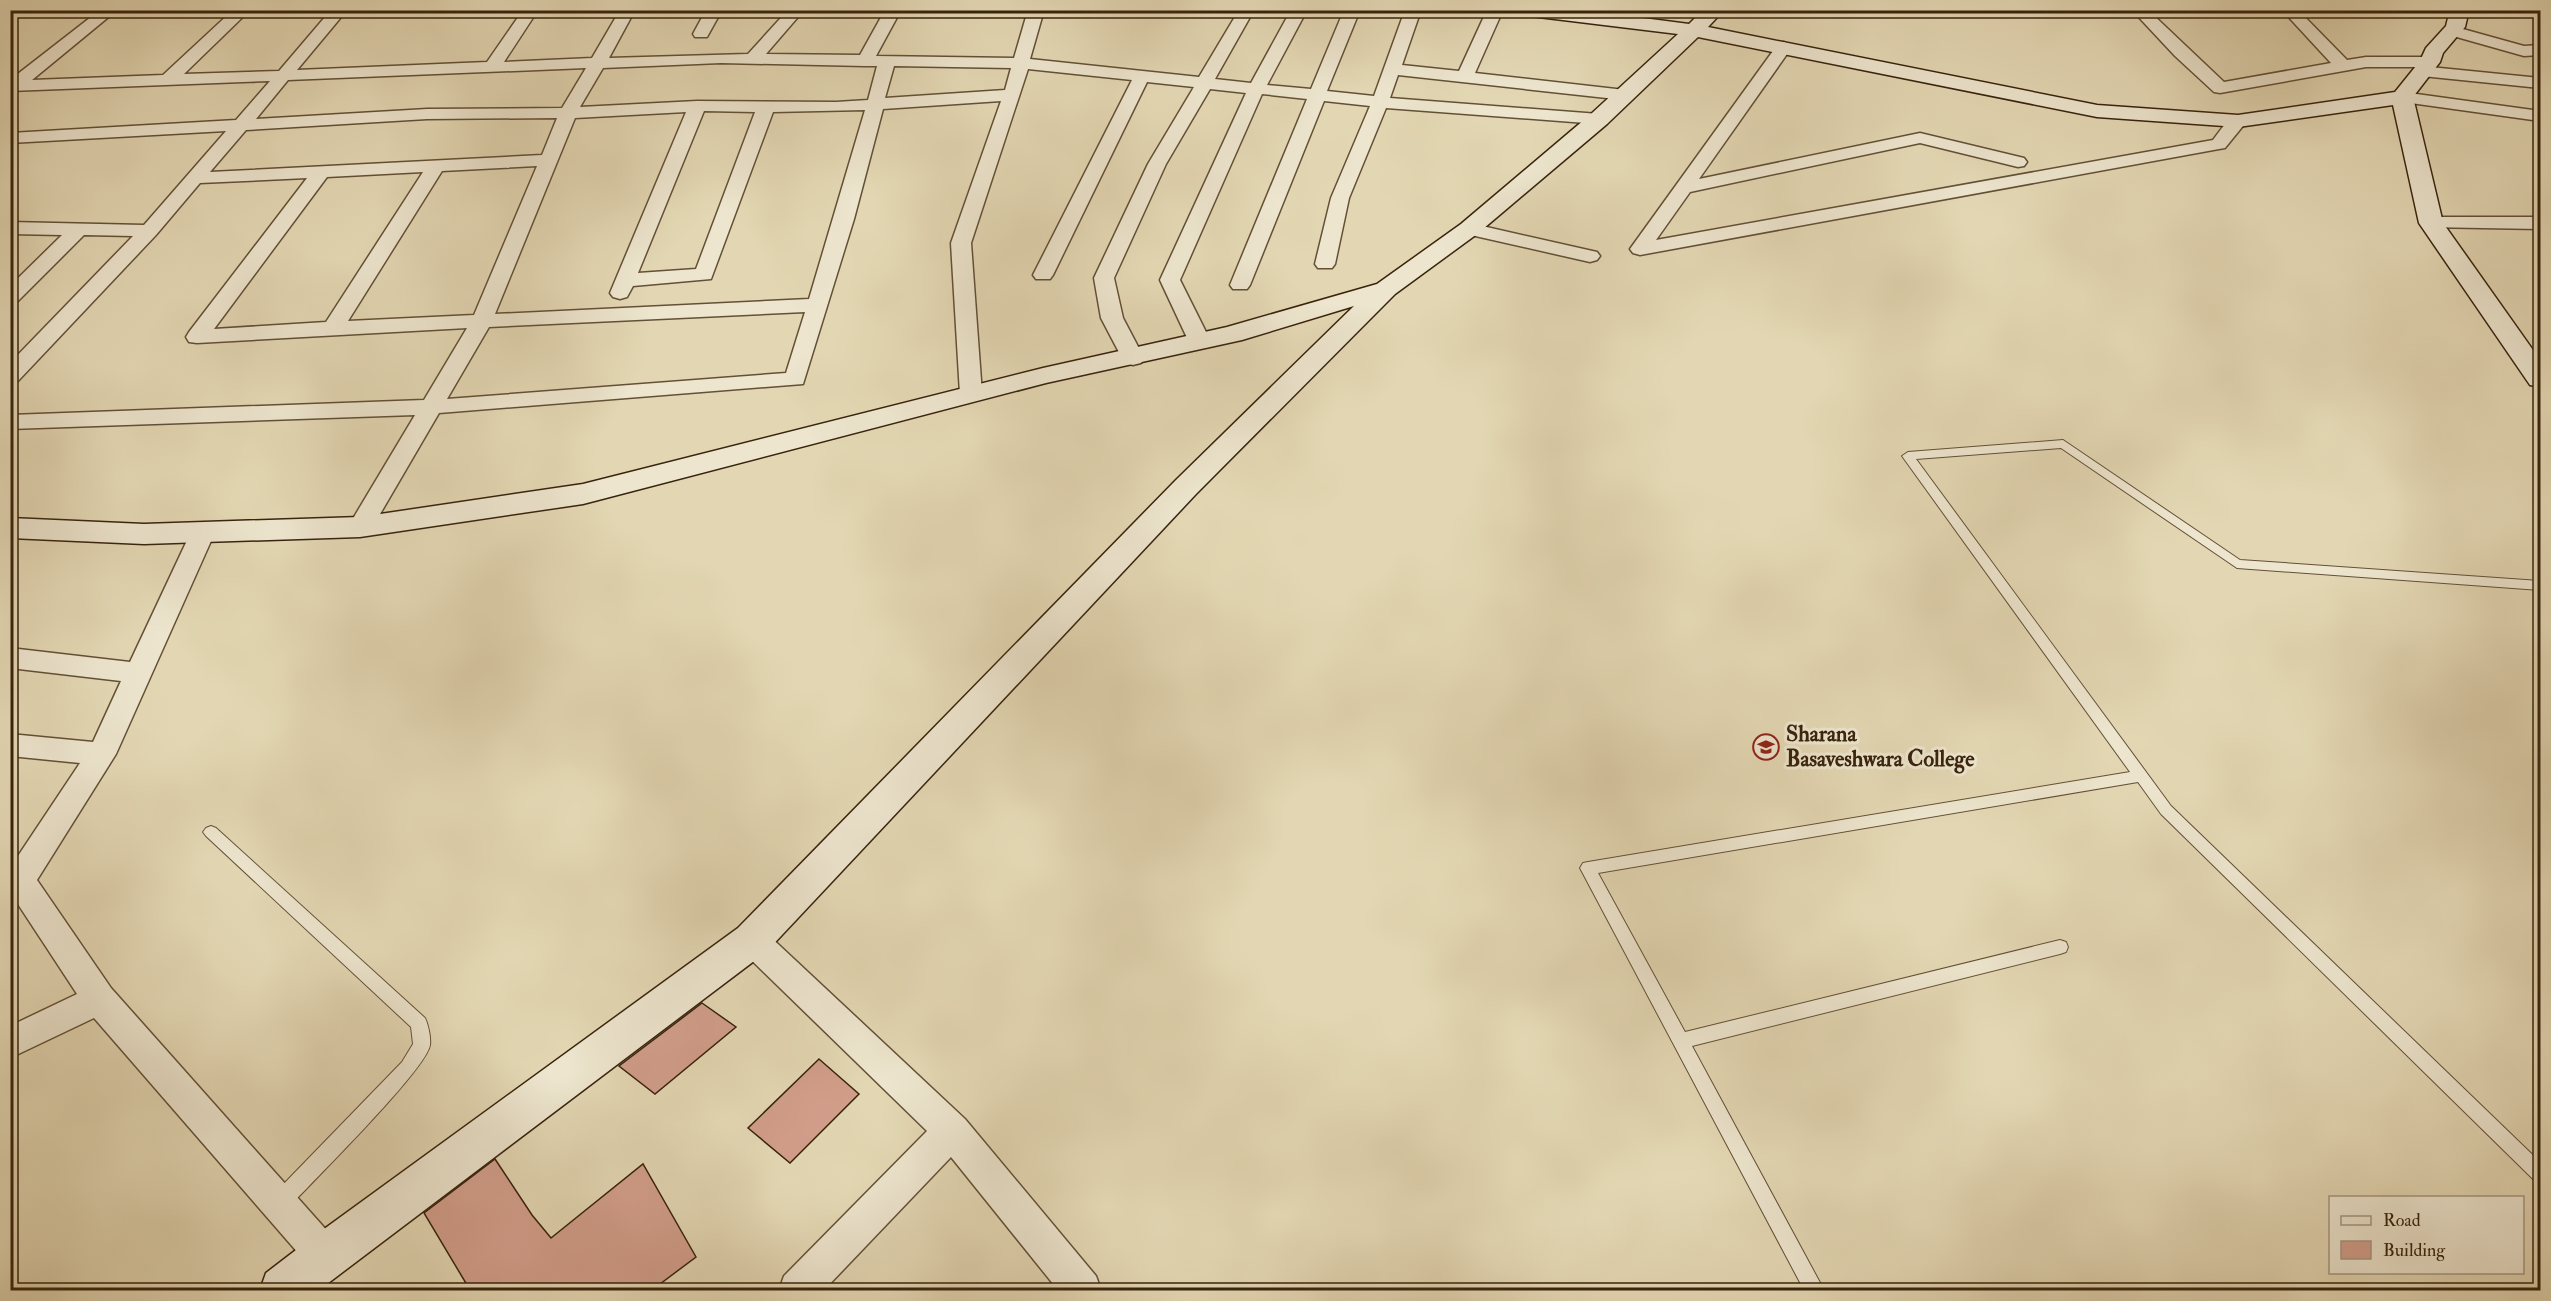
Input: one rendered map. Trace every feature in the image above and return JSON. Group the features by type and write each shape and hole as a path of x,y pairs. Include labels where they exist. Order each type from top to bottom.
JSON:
{"street":[{"path":"12,86 110,10"},
{"path":"168,80 243,10"},
{"path":"10,376 149,231 340,10"},
{"path":"491,68 531,10"},
{"path":"360,527 482,321 568,112 628,10"},
{"path":"701,34 714,10"},
{"path":"752,59 797,10"},
{"path":"866,61 893,10"},
{"path":"971,394 961,243 1012,95 1019,63 1036,10"},
{"path":"1133,358 1112,318 1104,278 1157,164 1247,10"},
{"path":"1200,342 1170,280 1256,89 1299,10"},
{"path":"1240,285 1352,10"},
{"path":"1325,264 1340,198 1380,102 1413,10"},
{"path":"1465,77 1495,10"},
{"path":"1530,10 1694,30 2097,111 2238,121 2402,98 2541,116"},
{"path":"283,1290 752,940 1186,487 1386,289 1469,229 1599,119 1715,10"},
{"path":"2139,10 2181,54 2220,88 2366,62 2426,66 2541,82"},
{"path":"2289,10 2343,66"},
{"path":"2541,51 2524,51 2456,21 2402,98 2431,223 2541,379"},
{"path":"1784,47 1640,249 2219,144 2238,121"},
{"path":"12,86 752,59 1019,63 1205,85 1317,94 1380,102 1599,119"},
{"path":"10,422 431,407 795,379 887,61"},
{"path":"1392,69 1625,95"},
{"path":"1043,275 1142,76"},
{"path":"10,138 427,114 568,112 697,106 875,105 1012,95"},
{"path":"611,315 697,106"},
{"path":"625,280 704,275 766,106"},
{"path":"1683,188 1920,138 2018,162"},
{"path":"195,178 548,160"},
{"path":"333,328 436,166"},
{"path":"321,172 197,337 333,328 817,305"},
{"path":"2431,223 2541,223"},
{"path":"10,228 149,231"},
{"path":"10,298 80,229"},
{"path":"1469,229 1590,256"},
{"path":"10,528 144,534 360,527 584,494 1043,376 1133,358 1233,334 1386,289"},
{"path":"203,532 102,754 20,880 99,999 325,1257"},
{"path":"10,658 139,673"},
{"path":"10,745 102,754"},
{"path":"752,940 952,1131 1082,1290"},
{"path":"10,1043 99,999"},
{"path":"798,1290 952,1131"}],"lane":[{"path":"2541,585 2237,564 2063,444 1908,456 2175,818 2541,1174"},
{"path":"1814,1290 1588,868 2142,776"},
{"path":"211,832 419,1023 422,1045 408,1068 278,1203"},
{"path":"1680,1041 2060,947"}],"building":[{"path":"702,1003 736,1027 655,1094 619,1066"},
{"path":"819,1059 859,1094 790,1163 748,1128"},
{"path":"495,1159 532,1215 551,1238 643,1164 696,1257 652,1290 470,1290 424,1213"}],"place":[{"name":"Sharana Basaveshwara College","path":"1766,747"}]}
